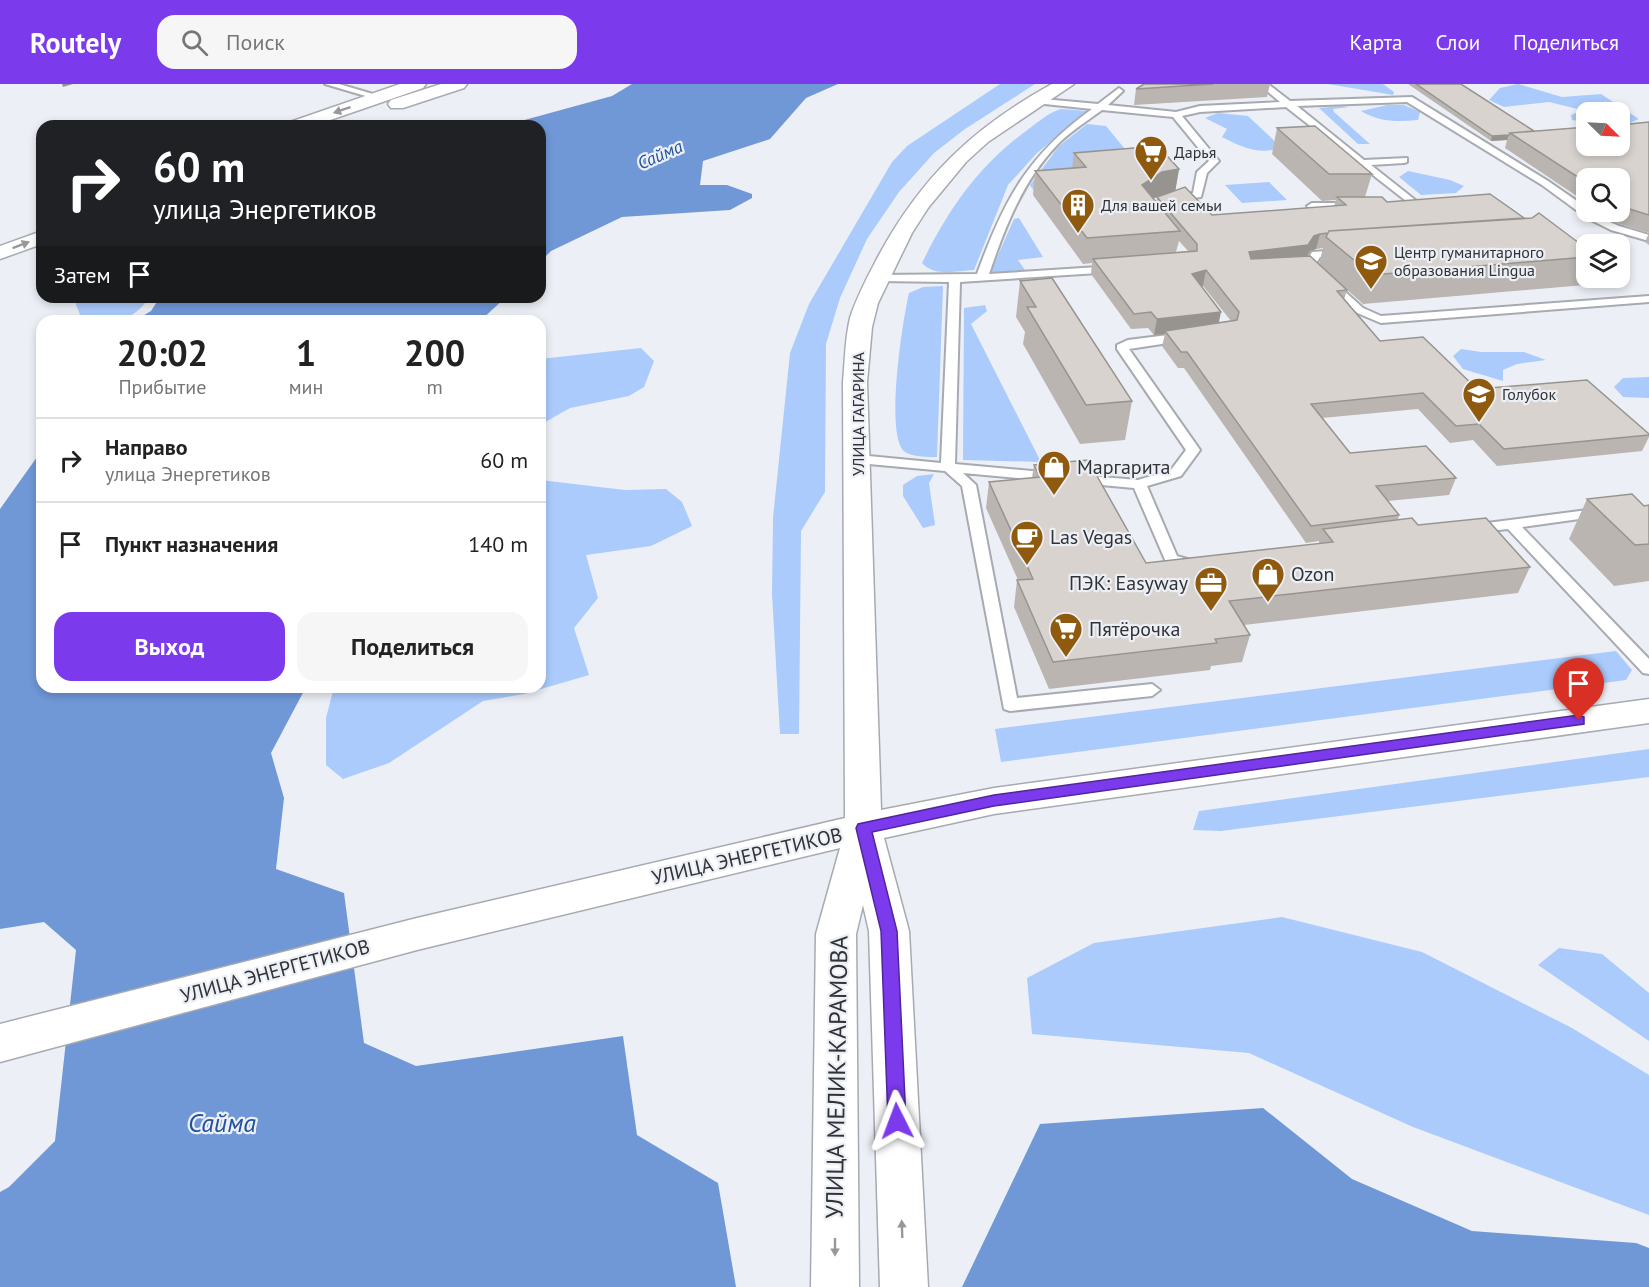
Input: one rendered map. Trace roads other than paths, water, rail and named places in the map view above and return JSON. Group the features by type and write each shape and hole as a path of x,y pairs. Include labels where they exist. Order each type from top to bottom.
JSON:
{"main road":[{"path":"313,120 417,84"},
{"path":"356,120 458,84"},
{"name":"УЛИЦА ГАГАРИНА","path":"863,828 855,382 860,326 878,278 895,242 932,185 957,157 1035,100 1065,84"},
{"path":"0,233 36,220"},
{"path":"0,253 36,239"},
{"name":"УЛИЦА ЭНЕРГЕТИКОВ","path":"0,1043 417,934 863,828 994,801 1649,711"},
{"path":"863,828 889,931 904,1287"},
{"name":"УЛИЦА МЕЛИК-КАРАМОВА","path":"835,1287 836,934 863,828"}],"lane":[{"path":"329,84 379,97"},
{"path":"1263,84 1362,163 1421,205 1392,206"},
{"path":"982,277 1002,219 1019,186 1055,142 1102,108 1119,91"},
{"path":"1035,100 1176,115 1200,109 1284,103 1409,99 1545,183 1592,216 1615,228 1649,238"},
{"path":"1163,200 1197,195 1202,172 1214,161 1176,115"},
{"path":"1362,163 1404,160"},
{"path":"1312,206 1340,204 1368,207"},
{"path":"1310,265 1316,254 1350,252"},
{"path":"1287,267 1310,265 1358,310 1368,317 1382,320 1649,299"},
{"path":"878,278 955,279 1129,267"},
{"path":"948,467 955,279"},
{"path":"858,459 1139,484 1176,473 1193,450 1123,345 1198,336"},
{"path":"948,467 969,484 1010,705 1152,690"},
{"path":"1139,484 1171,559 1184,565 1211,563"},
{"path":"1454,531 1615,510"},
{"path":"1511,523 1649,669"}],"water":[{"name":"Сайма","path":"632,84 838,84 806,98 770,139 703,161 700,185 727,185 752,194 752,198 730,210 622,217 551,251 546,256 546,120 525,120 612,96"},
{"path":"156,303 500,303 486,315 144,315 151,311"},
{"name":"Сайма","path":"36,458 36,693 303,693 271,753 284,798 276,869 344,893 364,1043 416,1066 623,1036 637,1135 718,1183 736,1287 0,1287 0,1192 9,1187 55,1141 76,950 44,922 0,929 0,509"},
{"path":"1263,1108 1352,1179 1472,1231 1636,1243 1649,1248 1649,1287 962,1287 1040,1124"}],"place":[{"name":"Дарья","path":"1151,181"},
{"name":"Для вашей семьи","path":"1078,234"},
{"name":"Центр гуманитарного образования Lingua","path":"1371,290"},
{"name":"Голубок","path":"1479,423"},
{"name":"Маргарита","path":"1054,496"},
{"name":"Las Vegas","path":"1027,566"},
{"name":"Ozon","path":"1268,603"},
{"name":"ПЭК: Easyway","path":"1211,612"},
{"name":"Пятёрочка","path":"1066,658"}]}
